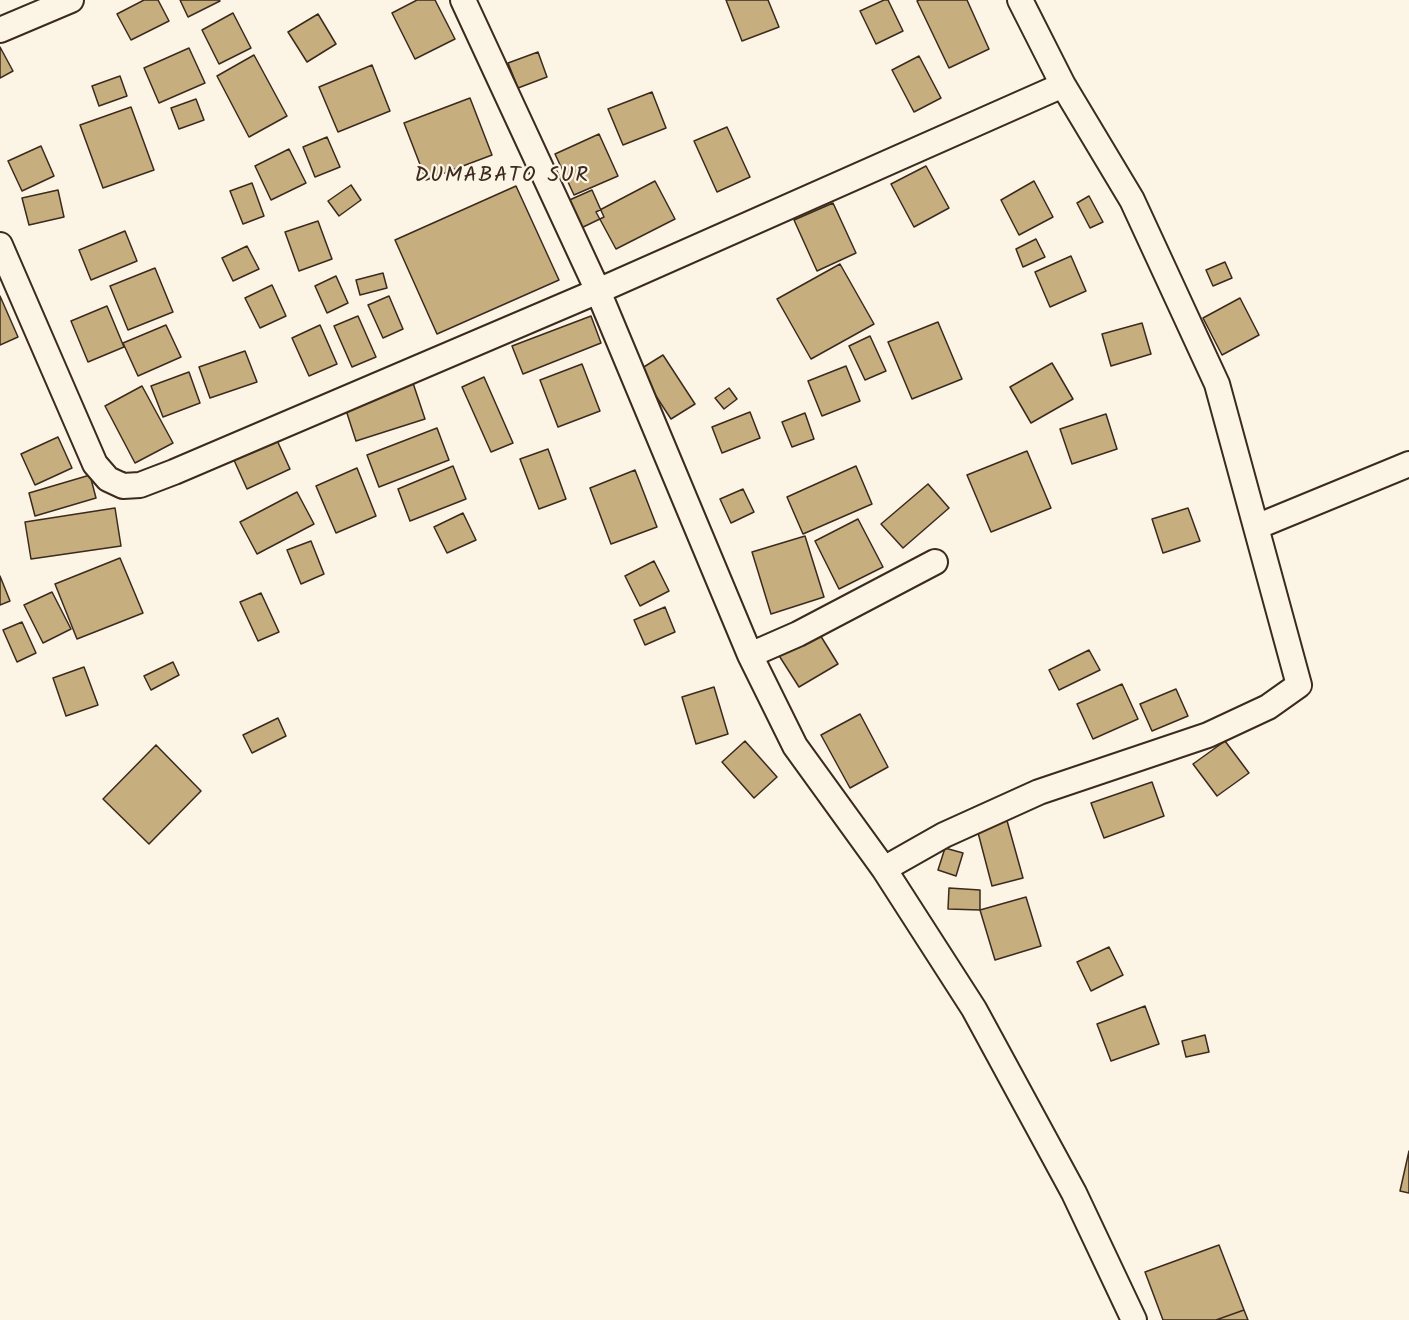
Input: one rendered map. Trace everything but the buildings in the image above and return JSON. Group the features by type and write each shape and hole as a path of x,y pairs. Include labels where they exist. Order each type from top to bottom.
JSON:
{"street":[{"path":"0,30 71,0"},
{"path":"463,0 598,291 750,655 795,746 884,869 974,1009 1074,1193 1134,1320"},
{"path":"884,869 944,835 1039,792 1208,735 1268,707 1299,685 1217,384 1132,200 1062,85 1020,0"},
{"path":"0,244 95,464 108,479 123,486 140,485 598,291 1062,85"},
{"path":"1256,527 1409,464"},
{"path":"750,655 798,634 935,562"}],"district":[{"name":"DUMABATO SUR","path":"502,177"}]}
